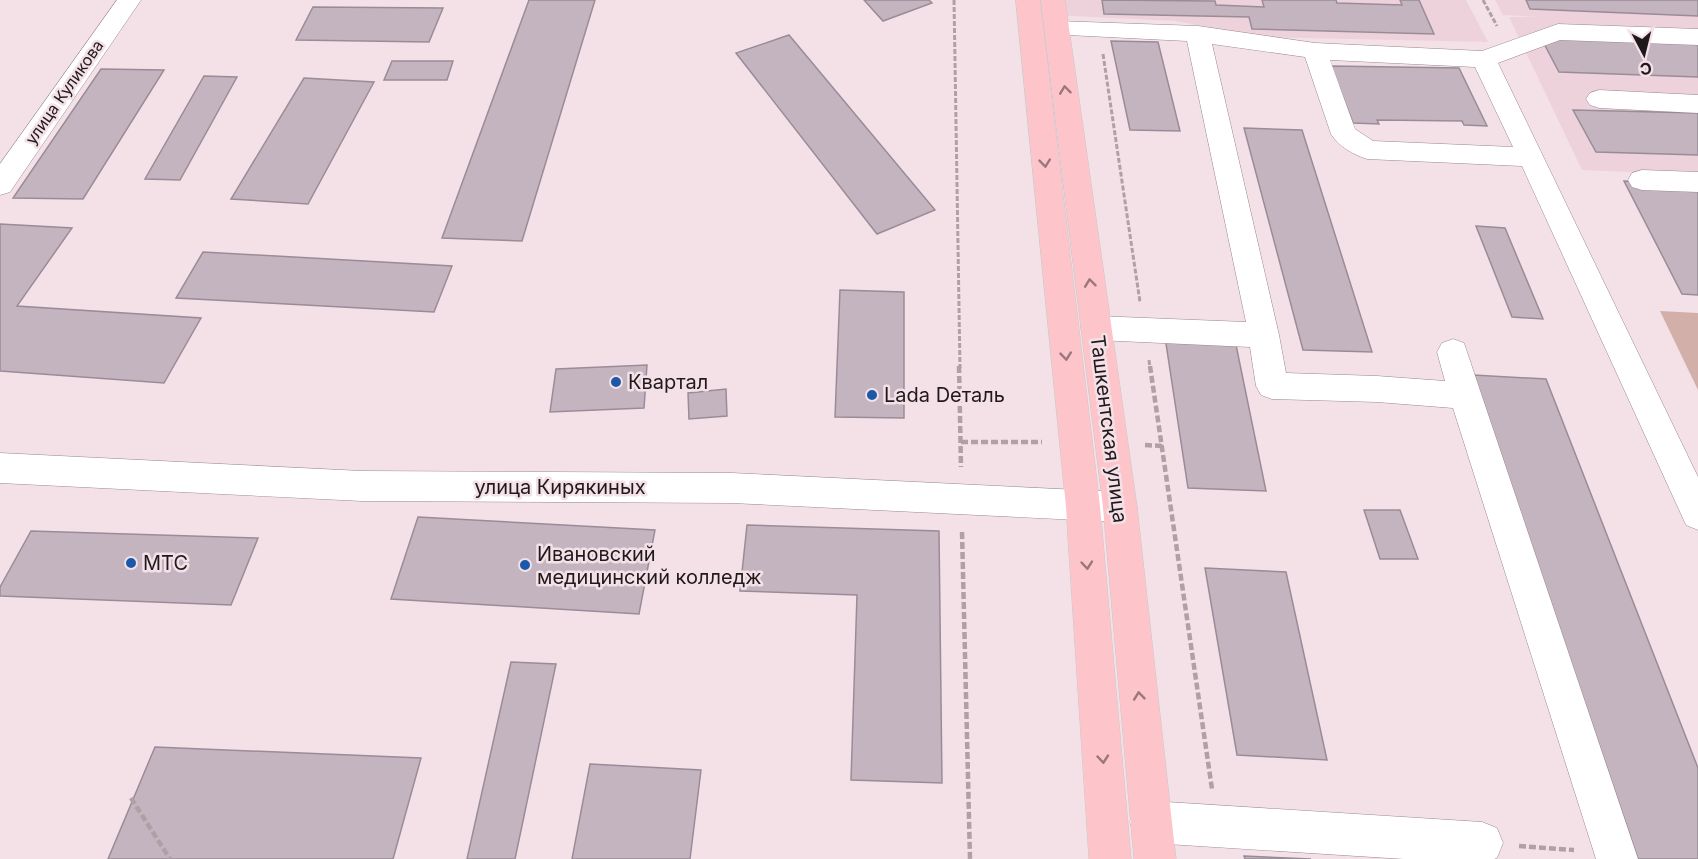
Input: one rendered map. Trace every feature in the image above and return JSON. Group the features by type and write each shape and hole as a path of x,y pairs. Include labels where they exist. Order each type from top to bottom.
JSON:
{"main road":[{"name":"Ташкентская улица","path":"1028,0 1101,507 1153,840"},
{"name":"Ташкентская улица","path":"1055,15 1096,328 1110,859"}],"street":[{"name":"улица Куликова","path":"0,184 129,0"},
{"path":"1055,15 1099,31 1198,34 1316,51 1484,59 1558,33 1698,37"},
{"path":"1198,34 1264,335 1272,386 1377,389 1465,396"},
{"path":"1316,51 1344,134 1367,150 1531,157"},
{"path":"1484,59 1698,514"},
{"path":"1599,99 1698,104"},
{"path":"1642,180 1698,183"},
{"path":"1096,328 1264,335"},
{"path":"1453,352 1465,396 1616,856"},
{"name":"улица Кирякиных","path":"0,468 362,486 732,488 962,498 1101,507"},
{"path":"1153,840 1217,826 1482,843"}],"path":[{"path":"954,0 970,859"},
{"path":"1099,31 1217,826"},
{"path":"132,798 170,859"},
{"path":"1482,843 1616,856"}],"shaded area":[{"path":"1051,0 1466,0 1488,42 1261,37 1175,21 1051,15"},
{"path":"1495,0 1698,0 1698,175 1582,170 1509,17 1539,17 1503,15"},
{"path":"1660,311 1698,313 1698,390"}],"building":[{"path":"529,0 595,0 522,241 442,238"},
{"path":"864,0 929,0 932,3 883,21"},
{"path":"1102,0 1215,1 1216,5 1264,7 1262,0 1336,0 1337,3 1402,5 1400,0 1419,0 1434,34 1252,29 1249,17 1104,14"},
{"path":"1526,0 1698,0 1698,16 1530,9"},
{"path":"313,7 443,8 429,42 296,40"},
{"path":"789,35 935,210 877,234 736,53"},
{"path":"1541,38 1698,43 1698,77 1559,72"},
{"path":"1111,41 1158,42 1180,131 1130,130"},
{"path":"392,61 453,61 447,80 384,80"},
{"path":"1331,66 1459,68 1487,126 1464,125 1462,121 1377,120 1379,124 1353,123"},
{"path":"101,69 164,70 83,199 13,198"},
{"path":"204,76 237,77 180,180 145,179"},
{"path":"304,78 374,82 308,204 231,199"},
{"path":"1573,110 1698,113 1698,155 1596,152"},
{"path":"1244,128 1302,130 1372,352 1303,350"},
{"path":"1624,181 1698,185 1698,295 1682,294"},
{"path":"0,224 72,228 17,306 201,318 164,383 0,371"},
{"path":"1476,226 1505,228 1543,319 1512,317"},
{"path":"203,252 452,266 434,312 176,298"},
{"path":"840,290 904,292 904,418 835,417"},
{"path":"1165,337 1235,340 1266,491 1188,488"},
{"path":"647,365 644,408 550,412 556,369"},
{"path":"1473,375 1546,379 1698,768 1698,859 1638,859"},
{"path":"726,389 727,416 689,419 688,393"},
{"path":"1364,510 1400,510 1418,559 1380,559"},
{"name":"Ивановский медицинский колледж","path":"418,517 655,530 639,614 391,599"},
{"path":"747,525 939,531 942,783 851,780 857,595 740,591"},
{"name":"МТС","path":"31,531 258,538 231,605 0,596 0,587"},
{"path":"1205,568 1286,572 1327,760 1237,755"},
{"path":"511,662 556,664 515,859 467,859"},
{"path":"155,747 421,758 393,859 108,859"},
{"path":"590,764 701,770 690,859 572,859"},
{"path":"1244,856 1311,859 1245,859"}],"place":[{"name":"Квартал","path":"616,382"},
{"name":"Lada Dеталь","path":"872,395"},
{"name":"МТС","path":"131,563"},
{"name":"Ивановский медицинский колледж","path":"525,565"}]}
